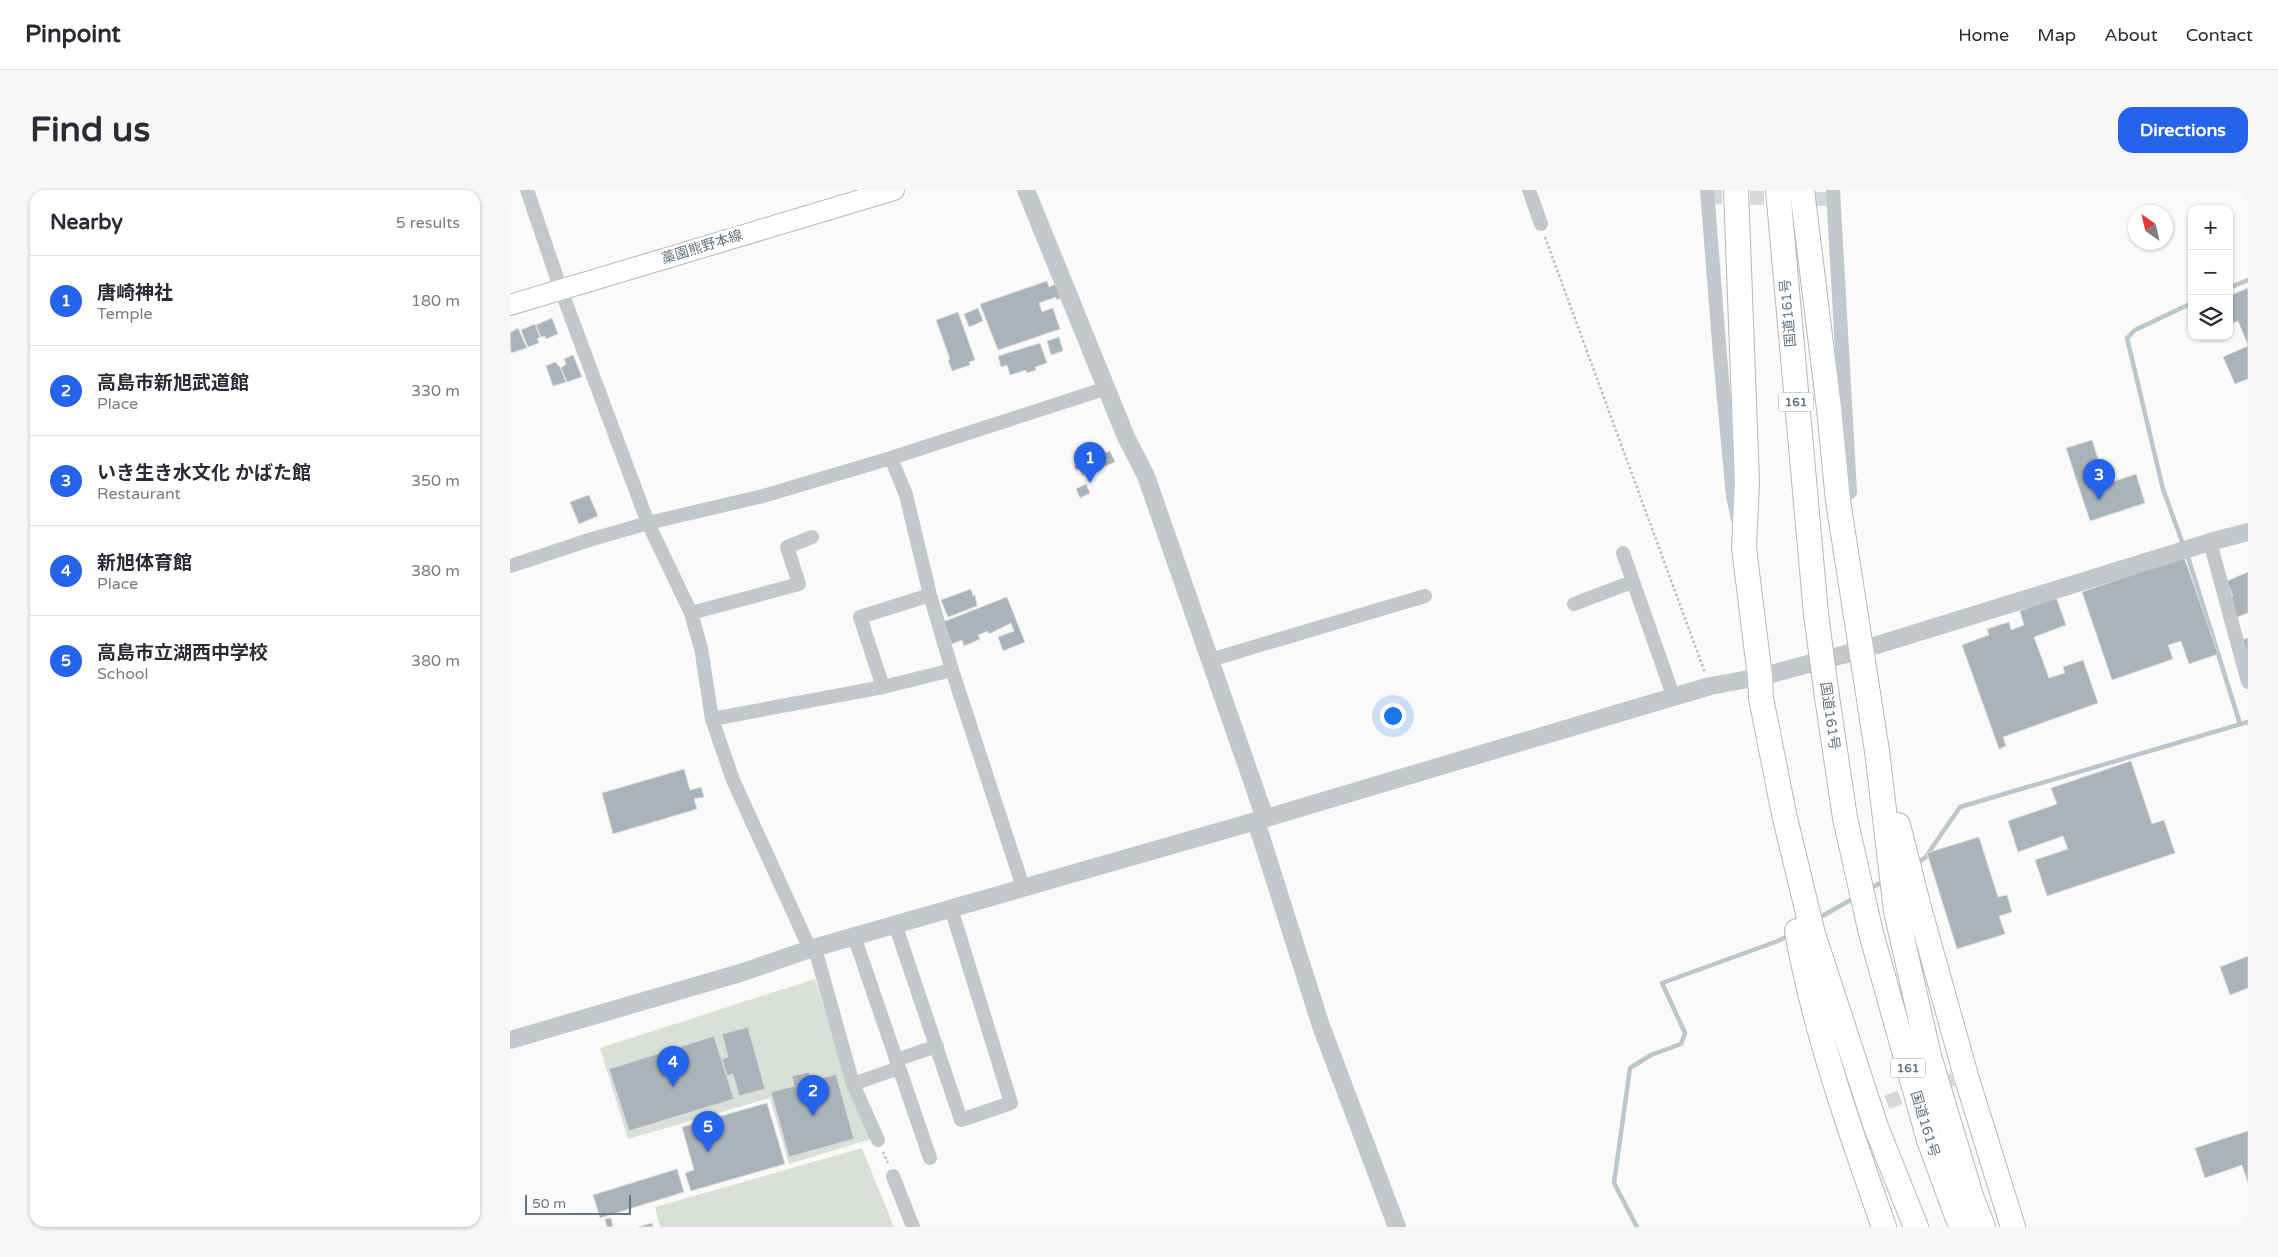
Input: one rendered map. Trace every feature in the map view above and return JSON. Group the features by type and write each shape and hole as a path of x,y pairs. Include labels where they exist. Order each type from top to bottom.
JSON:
{"highway":[{"path":"1736,190 1747,482 1744,548 1761,698 1784,814 1773,829 1804,928 1876,1127 1916,1227"},
{"name":"国道161号","path":"1778,190 1816,614 1845,818 1895,1024 1929,1140 1961,1227"},
{"path":"1802,190 1829,409 1838,501 1877,751 1901,872 1959,1078 2013,1227"},
{"path":"1901,872 1896,911 1929,1056 1972,1199 1983,1227"},
{"path":"1804,928 1820,1026 1856,1113 1884,1227"}],"main road":[{"name":"藁園熊野本線","path":"510,305 894,190"}],"street":[{"path":"526,190 561,290 648,523 691,613 701,648 712,719 733,780 810,949 817,956 853,1084 878,1140"},
{"path":"1026,190 1126,437 1146,476 1210,660 1260,819 1321,1026 1397,1227"},
{"path":"1529,190 1541,224"},
{"path":"1707,190 1733,496 1744,548"},
{"path":"1833,190 1850,492 1838,501"},
{"path":"510,566 648,523 763,496 891,458 1106,388"},
{"path":"891,458 906,495 930,595 952,670 1023,887"},
{"path":"510,1040 740,973 854,936 1260,819 1710,686 1760,677 1861,650 2202,544 2248,532"},
{"path":"691,613 799,584 787,546 812,537"},
{"path":"2202,544 2248,682"},
{"path":"1623,554 1674,698"},
{"path":"1574,604 1632,582"},
{"path":"883,687 860,617 930,595"},
{"path":"1210,660 1425,596"},
{"path":"712,719 883,687 952,670"},
{"path":"895,924 961,1120 1011,1103 951,908"},
{"path":"854,936 930,1158"},
{"path":"853,1084 937,1046"},
{"path":"893,1176 913,1227"}],"path":[{"path":"1541,224 1710,686"},
{"path":"878,1140 893,1176"}],"shaded area":[{"path":"815,979 850,1089 871,1139 789,1164 770,1098 628,1139 600,1048"},
{"path":"862,1148 894,1227 660,1227 655,1207"}],"building":[{"path":"1047,281 1049,287 1056,284 1061,298 1057,300 1056,297 1039,303 1042,312 1053,308 1060,329 998,350 980,304"},
{"path":"2248,288 2248,345 2238,321 2233,323 2233,294"},
{"path":"978,308 983,321 969,327 964,314"},
{"path":"958,312 975,360 969,362 970,365 952,371 948,360 950,359 936,320"},
{"path":"552,318 558,334 546,339 545,336 541,337 536,325"},
{"path":"535,324 540,337 537,339 539,343 528,347 521,330"},
{"path":"518,328 527,348 511,353 510,333"},
{"path":"1059,337 1063,351 1051,355 1047,341"},
{"path":"1040,343 1047,363 1035,367 1036,370 1027,373 1026,370 1010,375 1007,365 1001,367 998,356"},
{"path":"2248,346 2248,379 2235,384 2223,357"},
{"path":"573,355 582,377 567,382 561,368 566,364 564,359"},
{"path":"555,362 560,367 566,382 553,386 546,366"},
{"path":"2092,440 2106,484 2136,474 2145,503 2090,521 2066,448"},
{"path":"1110,451 1115,462 1082,476 1080,469 1076,470 1074,466"},
{"path":"1086,484 1090,493 1080,498 1076,489"},
{"path":"589,495 598,516 579,524 570,502"},
{"path":"2184,557 2218,654 2189,664 2181,641 2168,645 2173,659 2112,680 2082,592"},
{"path":"2248,572 2248,613 2235,618 2227,598 2233,596 2227,581"},
{"path":"971,589 973,596 975,595 977,606 948,617 941,600"},
{"path":"1007,597 1025,642 1003,651 998,637 1014,631 1011,623 989,634 988,631 978,635 980,639 964,646 962,640 952,644 943,622"},
{"path":"2056,597 2066,625 2034,637 2049,678 2065,673 2063,667 2083,660 2098,703 2003,737 2006,746 1999,749 1962,645 1989,635 1987,629 2009,622 2011,630 2024,625 2020,611"},
{"path":"2248,638 2248,659 2241,640"},
{"path":"2131,761 2152,824 2164,820 2175,853 2047,896 2035,860 2068,849 2063,836 2018,852 2008,821 2057,804 2051,788"},
{"path":"684,769 690,790 701,787 704,797 694,799 697,809 613,834 602,793"},
{"path":"1979,837 1998,897 2007,895 2012,912 1999,916 2005,934 1957,949 1927,853"},
{"path":"2248,956 2248,988 2230,995 2220,967"},
{"path":"748,1027 765,1089 739,1096 733,1074 727,1076 722,1059 728,1057 722,1034"},
{"path":"714,1036 734,1099 629,1131 609,1069"},
{"path":"809,1072 811,1081 836,1074 854,1139 789,1157 771,1092 794,1086 792,1076"},
{"path":"767,1103 785,1164 691,1191 685,1173 694,1170 682,1127"},
{"path":"2248,1131 2248,1183 2242,1165 2205,1178 2195,1148"},
{"path":"677,1169 684,1192 600,1218 593,1195"},
{"path":"611,1218 613,1227 607,1227 605,1219"},
{"path":"652,1223 653,1227 638,1227"}],"waterway":[{"path":"2233,286 2248,280"},
{"path":"2184,547 2163,489 2127,338 2135,330 2188,305"},
{"path":"2187,554 2240,724"},
{"path":"1915,864 1925,858 1960,807 2248,722"},
{"path":"1869,889 1885,881"},
{"path":"1817,919 1856,897"},
{"path":"1637,1227 1614,1183 1630,1068 1651,1055 1681,1044 1685,1033 1662,983 1778,941 1791,934"}],"tunnel":[{"path":"1708,197 1833,199"},
{"path":"1867,1109 1953,1079"}],"place":[{"name":"唐崎神社","path":"1090,483"},
{"name":"いき生き水文化 かばた館","path":"2099,500"},
{"name":"新旭体育館","path":"673,1087"},
{"name":"高島市新旭武道館","path":"813,1116"},
{"name":"高島市立湖西中学校","path":"708,1152"}]}
